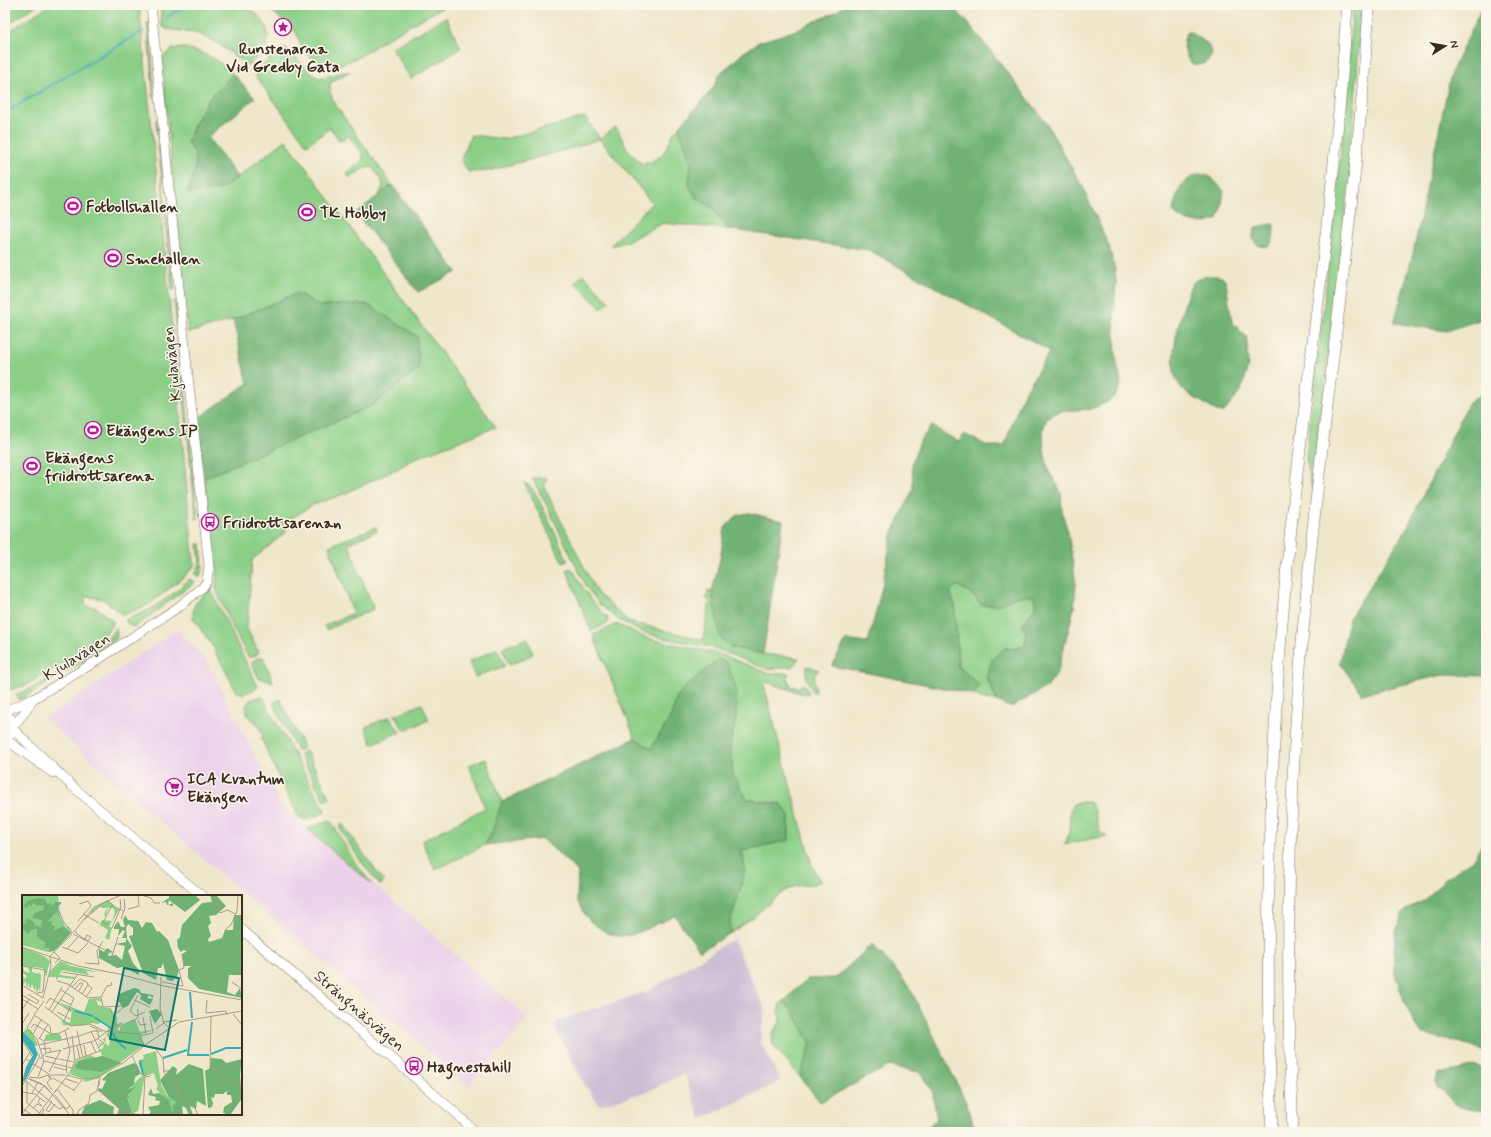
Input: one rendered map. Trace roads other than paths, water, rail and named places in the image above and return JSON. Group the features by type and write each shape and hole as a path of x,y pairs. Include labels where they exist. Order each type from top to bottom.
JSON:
{"highway":[{"path":"1272,1132 1267,959 1271,776 1286,578 1332,195 1348,5"},
{"path":"1293,1132 1289,1019 1289,910 1290,841 1298,697 1310,553 1353,197 1369,5"}],"street":[{"name":"Kjulavägen","path":"5,712 33,699 90,665 177,608 202,588 208,575 209,566 186,366 151,5"},
{"name":"Kjulavägen","path":"5,739 12,734 14,727 33,699"},
{"path":"5,712 11,718 14,727 72,786"},
{"path":"5,739 72,786 201,895"},
{"name":"Strängnäsvägen","path":"242,930 444,1103 475,1132"}],"waterway":[{"path":"167,17 187,5"},
{"path":"5,116 9,110 143,31"}],"place":[{"name":"Runstenarna Vid Gredby Gata","path":"283,27"},
{"name":"Fotbollshallen","path":"73,206"},
{"name":"TK Hobby","path":"307,212"},
{"name":"Smehallen","path":"113,258"},
{"name":"Ekängens IP","path":"93,430"},
{"name":"Ekängens friidrottsarena","path":"32,466"},
{"name":"Friidrottsarenan","path":"210,522"},
{"name":"ICA Kvantum Ekängen","path":"174,787"},
{"name":"Hagnestahill","path":"414,1066"}]}
